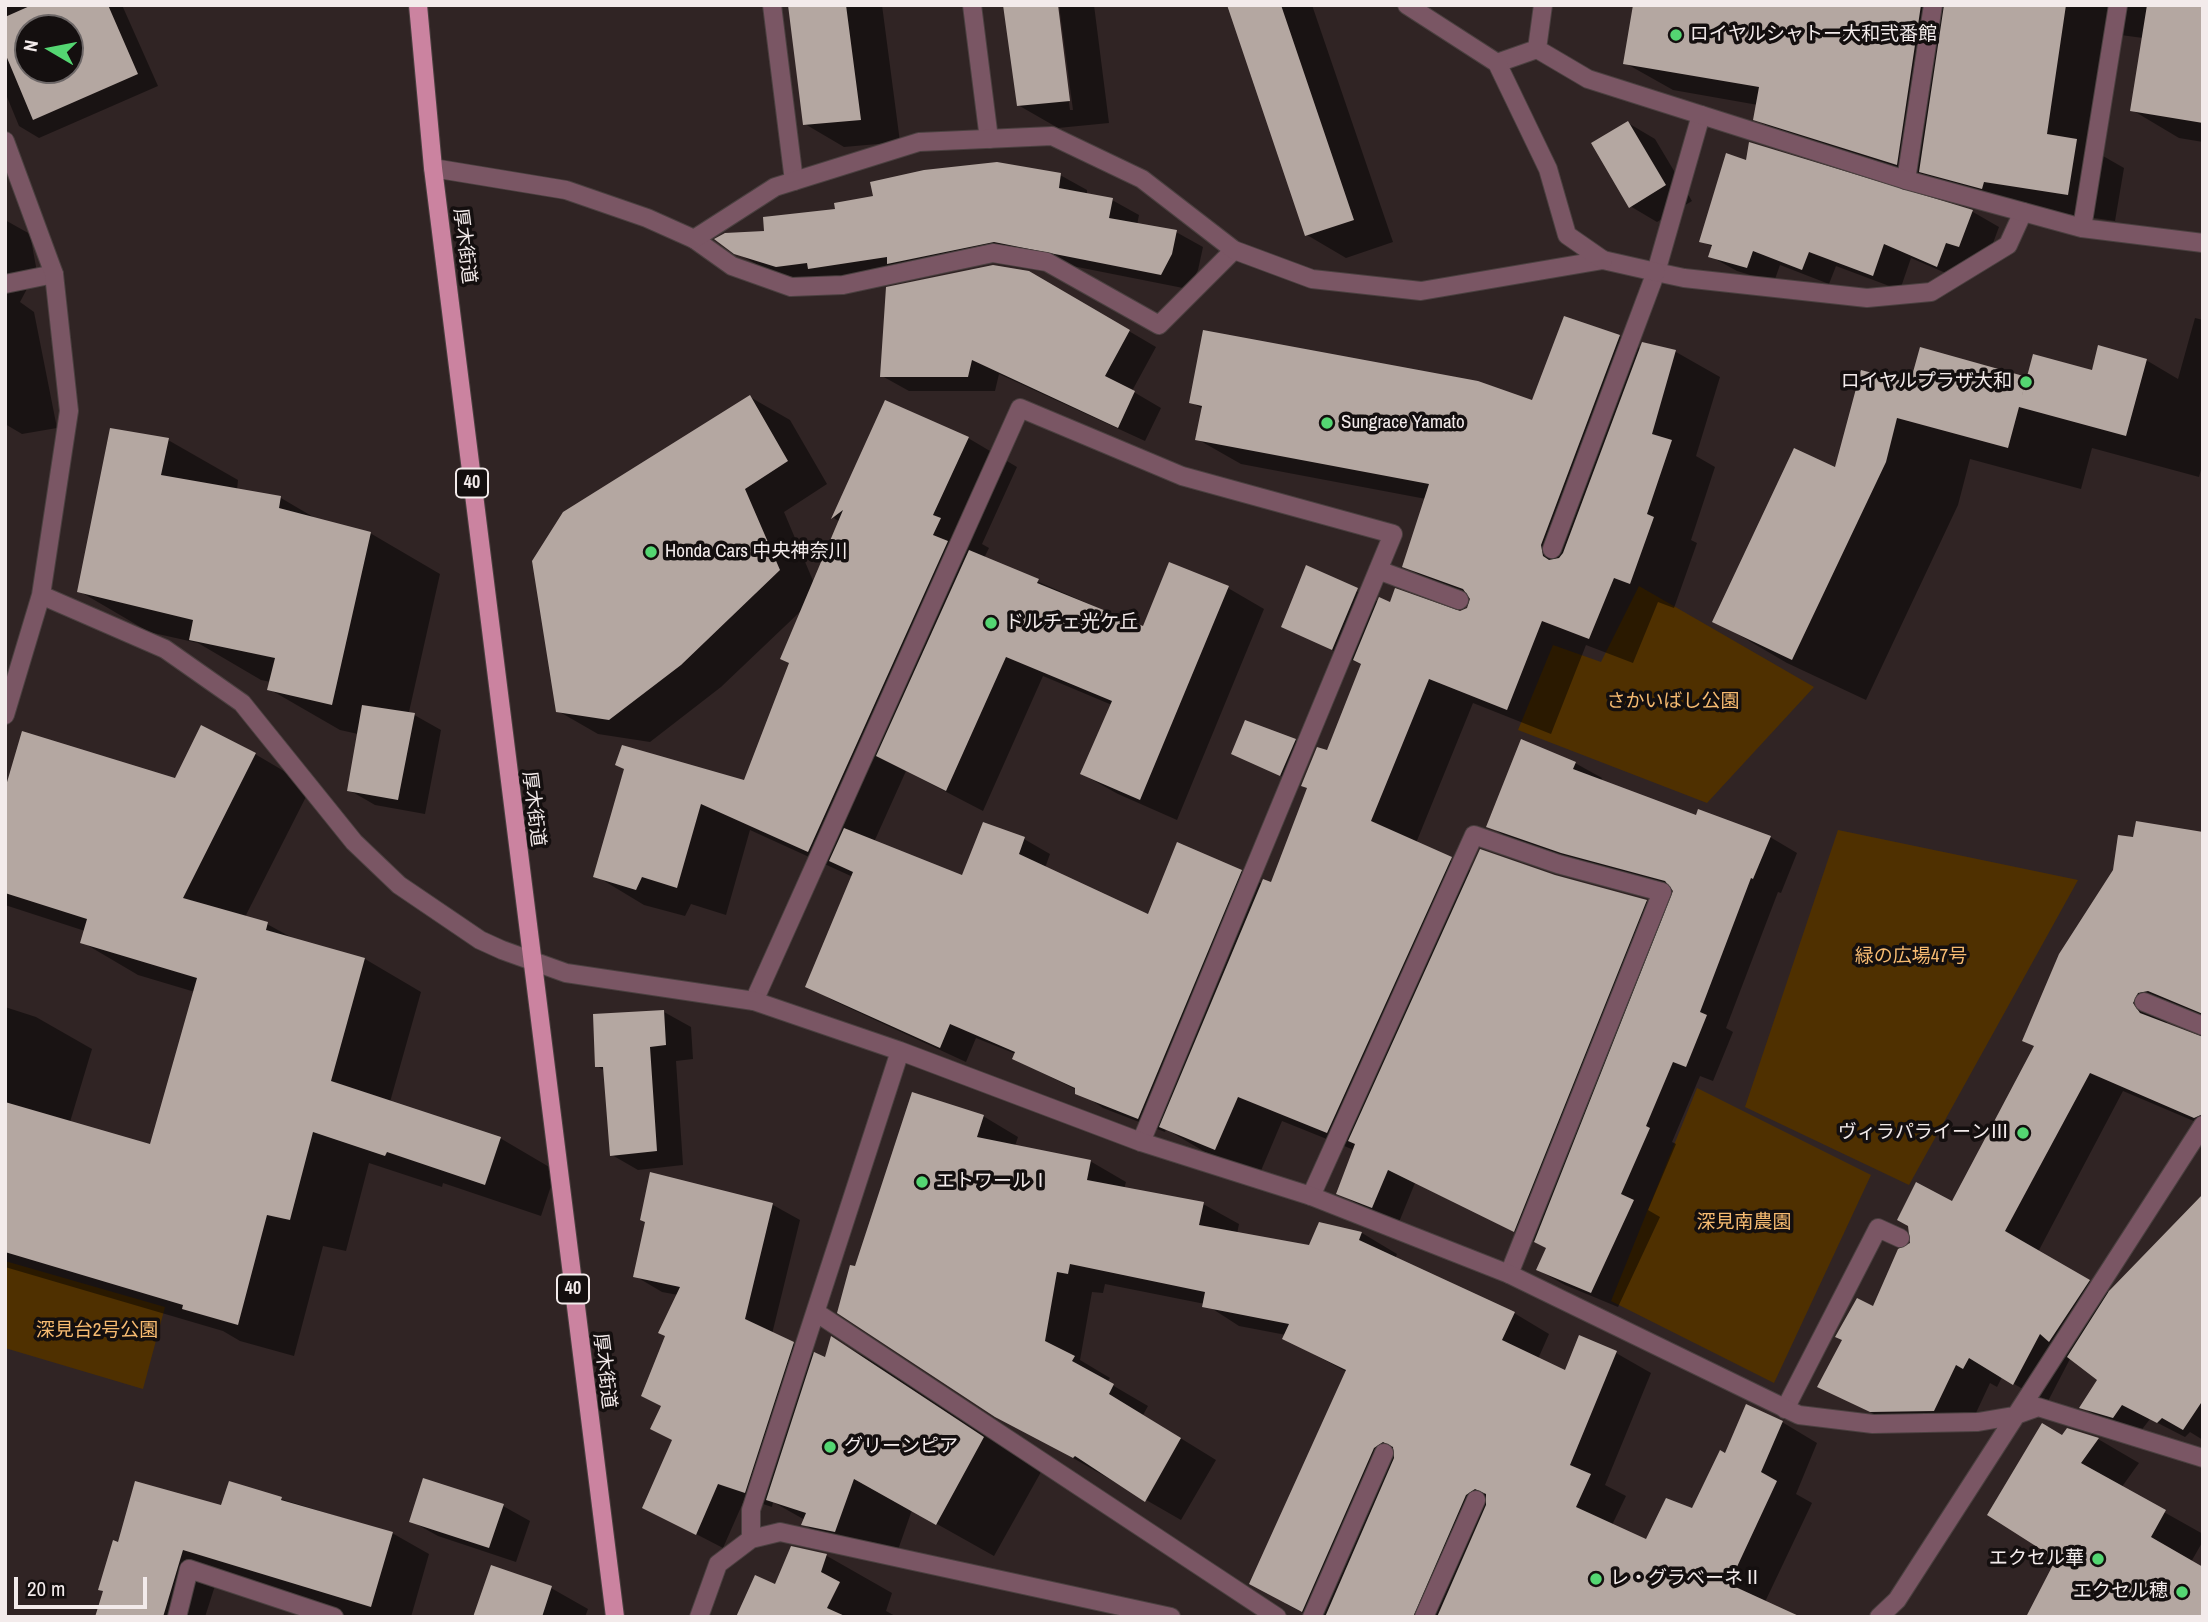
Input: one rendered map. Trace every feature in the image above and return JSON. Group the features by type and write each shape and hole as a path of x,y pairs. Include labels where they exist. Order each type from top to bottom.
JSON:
{"main road":[{"name":"厚木街道","path":"418,5 433,168 615,1617"}],"street":[{"path":"772,5 794,181"},
{"path":"972,5 989,139"},
{"path":"1407,5 1497,63 1548,170 1567,235 1603,260"},
{"path":"1537,49 1543,5"},
{"path":"1906,180 1933,5"},
{"path":"2082,228 2118,5"},
{"path":"1497,63 1537,49 1588,79 1906,180 2082,228 2203,243"},
{"path":"1552,549 1657,272 1701,114"},
{"path":"694,239 775,187 919,142 1052,136 1142,179 1234,250 1312,279 1421,291 1603,260 1684,278 1867,298 1931,292 2008,244 2023,212"},
{"path":"5,141 54,274 69,411 41,595 5,715"},
{"path":"433,168 566,190 647,218 694,239 732,267 791,287 843,285 993,253 1047,262 1159,325 1234,250"},
{"path":"5,284 54,274"},
{"path":"754,1001 1020,408 1182,476 1392,534 1141,1142"},
{"path":"1378,569 1459,600"},
{"path":"41,595 164,649 242,703 354,842 399,885 480,940 566,973 754,1001 900,1051 1141,1142 1311,1196 1509,1274 1799,1415 1873,1424 1978,1422 2013,1416 2038,1406 2199,1454"},
{"path":"1311,1196 1474,835 1558,864 1662,892 1509,1274"},
{"path":"2144,1002 2203,1026"},
{"path":"751,1539 751,1510 900,1051"},
{"path":"1879,1617 1896,1600 2203,1125"},
{"path":"1785,1409 1878,1228 1900,1238"},
{"path":"817,1313 1277,1617"},
{"path":"1312,1617 1384,1453"},
{"path":"1424,1617 1476,1500"},
{"path":"699,1617 718,1564 751,1539 780,1532 1171,1617"},
{"path":"177,1617 189,1569 334,1617"}],"green space":[{"name":"さかいばし公園","path":"1639,586 1814,687 1707,803 1518,730 1553,645 1601,662"},
{"name":"緑の広場47号","path":"1838,830 2078,880 1909,1185 1745,1107"},
{"name":"深見南農園","path":"1697,1088 1871,1175 1774,1383 1611,1301"},
{"name":"深見台2号公園","path":"5,1261 165,1307 143,1389 5,1348"}],"building":[{"path":"32,5 108,5 138,74 33,120 18,84 84,84 84,14 14,14 14,75 5,53 5,17"},
{"path":"788,5 846,5 861,120 803,125"},
{"path":"1003,5 1058,5 1070,101 1017,106"},
{"path":"1227,5 1281,5 1354,220 1305,236"},
{"path":"1633,5 1921,5 1897,165 1753,120 1759,87 1623,64"},
{"path":"1944,5 2066,5 2047,134 2077,139 2068,195 1984,182 1982,189 1919,172"},
{"path":"2147,5 2203,5 2203,123 2130,111"},
{"path":"1628,121 1666,185 1629,208 1591,143"},
{"path":"1749,142 1973,210 1959,247 1946,243 1937,267 1884,244 1873,276 1809,252 1802,270 1753,251 1747,268 1708,257 1712,245 1699,242 1726,153 1746,160"},
{"path":"997,162 1061,173 1059,188 1113,198 1109,218 1177,230 1172,254 1161,275 994,242 887,264 887,257 808,269 807,263 776,267 734,254 714,239 725,233 764,231 763,217 835,209 834,203 873,196 870,182 924,170"},
{"path":"993,265 1029,271 1130,330 1105,376 1135,391 1118,428 972,360 968,377 880,377 886,287"},
{"path":"1564,316 1620,335 1541,545 1543,556 1549,560 1559,558 1563,553 1642,342 1676,350 1652,434 1672,440 1647,514 1654,517 1630,584 1614,578 1589,639 1542,621 1507,710 1429,679 1371,821 1452,857 1327,1133 1238,1097 1215,1150 1159,1127 1263,879 1271,882 1307,788 1301,786 1317,747 1327,750 1361,664 1353,660 1379,597 1390,602 1395,588 1460,611 1467,608 1470,599 1463,589 1402,567 1429,484 1195,440 1202,406 1189,403 1203,330 1478,381 1532,400"},
{"path":"2098,345 2147,359 2126,436 2019,407 2008,448 1897,418 1886,462 1792,660 1712,622 1794,448 1835,467 1861,370 1910,383 1920,347 2027,377 2033,354 2092,370"},
{"name":"Honda Cars 中央神奈川","path":"750,395 788,461 745,489 780,570 681,665 609,720 556,712 532,561 563,512"},
{"path":"885,400 969,437 933,515 941,518 933,535 948,541 808,852 701,804 677,888 642,877 636,890 593,877 624,769 615,765 622,745 744,780 789,663 780,659 843,510 831,519"},
{"path":"110,428 169,438 161,475 281,496 279,508 371,532 332,705 267,690 275,658 189,640 193,620 77,592"},
{"path":"969,550 1039,579 1037,583 1143,626 1169,562 1229,586 1140,800 1080,774 1112,701 1006,657 946,791 876,756"},
{"path":"1306,565 1358,588 1332,650 1281,627"},
{"path":"362,705 415,713 398,800 347,791"},
{"path":"1245,720 1296,739 1280,776 1231,754"},
{"path":"201,725 256,753 183,898 268,922 266,930 365,958 331,1081 501,1137 485,1185 387,1152 385,1156 313,1132 290,1220 267,1215 238,1325 182,1309 183,1305 5,1252 5,1102 150,1144 197,978 80,943 87,919 5,893 5,789 22,731 175,778"},
{"path":"1521,739 1576,762 1573,769 1696,815 1698,809 1771,836 1753,879 1751,878 1700,1012 1707,1015 1686,1067 1673,1062 1646,1126 1650,1128 1621,1194 1634,1200 1591,1293 1536,1270 1546,1248 1534,1242 1673,891 1665,881 1561,853 1486,827"},
{"path":"2136,821 2203,832 2203,1014 2148,991 2138,993 2133,1003 2140,1013 2203,1037 2203,1114 2194,1118 2090,1073 2005,1231 2090,1280 2049,1342 2040,1334 2013,1385 1969,1358 1963,1369 1956,1365 1934,1411 1870,1412 1817,1387 1842,1340 1835,1337 1857,1298 1873,1306 1898,1249 1910,1243 1908,1226 1897,1220 1916,1182 1952,1201 2034,1046 2022,1041 2059,954 2113,870 2118,835 2133,837"},
{"path":"983,822 1025,837 1019,854 1148,914 1177,842 1242,870 1138,1119 1075,1094 1075,1088 1012,1059 1015,1052 950,1024 940,1048 805,987 853,872 829,861 844,828 962,875"},
{"path":"1480,849 1555,875 1647,900 1514,1232 1388,1170 1372,1208 1336,1194 1355,1144 1348,1141"},
{"path":"664,1010 666,1045 650,1047 657,1151 610,1156 603,1067 595,1067 593,1014"},
{"path":"912,1092 984,1115 977,1137 1091,1160 1087,1180 1204,1202 1199,1225 1309,1245 1319,1222 1362,1232 1359,1240 1515,1312 1502,1340 1565,1370 1579,1335 1617,1351 1570,1465 1591,1474 1576,1507 1646,1539 1666,1498 1692,1508 1720,1450 1725,1453 1746,1404 1783,1421 1761,1472 1777,1481 1729,1584 1801,1617 1437,1617 1486,1505 1486,1494 1475,1489 1466,1495 1413,1617 1325,1617 1394,1458 1393,1447 1383,1442 1374,1448 1302,1612 1249,1584 1346,1370 1282,1339 1289,1324 1202,1307 1205,1292 1070,1264 1068,1274 1057,1272 1045,1341 1075,1356 1072,1361 1114,1384 1109,1394 1181,1438 1145,1502 1075,1456 1073,1458 995,1417 837,1313 850,1265 855,1266"},
{"path":"650,1172 773,1203 745,1319 794,1342 745,1493 718,1484 696,1535 642,1508 672,1440 650,1429 661,1406 641,1396 665,1336 658,1333 680,1287 633,1277 645,1222 640,1220"},
{"path":"2203,1194 2203,1400 2183,1430 2162,1418 2157,1423 2122,1405 2113,1418 2079,1408 2097,1380 2067,1357 2109,1291"},
{"path":"831,1336 984,1437 936,1525 854,1479 835,1532 801,1525 806,1513 766,1500 814,1352 825,1357"},
{"path":"2042,1423 2062,1435 2067,1428 2099,1438 2081,1463 2166,1510 2151,1537 2203,1567 2203,1617 2026,1617 2056,1559 1987,1515"},
{"path":"423,1478 504,1504 489,1548 409,1522"},
{"path":"135,1481 221,1505 229,1481 282,1497 281,1500 393,1532 371,1607 183,1550 163,1617 95,1617 103,1591 98,1590 113,1540 118,1542"},
{"path":"791,1546 827,1554 821,1572 840,1582 827,1608 847,1617 736,1617 755,1575 775,1584"},
{"path":"491,1565 552,1586 542,1617 473,1617"}],"place":[{"name":"ロイヤルシャトー大和弐番館","path":"1676,35"},
{"name":"ロイヤルプラザ大和","path":"2026,382"},
{"name":"Sungrace Yamato","path":"1327,423"},
{"name":"Honda Cars 中央神奈川","path":"651,552"},
{"name":"ドルチェ光ケ丘","path":"991,623"},
{"name":"ヴィラパライーンⅢ","path":"2023,1133"},
{"name":"エトワールⅠ","path":"922,1182"},
{"name":"グリーンピア","path":"830,1447"},
{"name":"エクセル華","path":"2098,1559"},
{"name":"レ・グラベーネⅡ","path":"1596,1579"},
{"name":"エクセル穂","path":"2182,1592"}]}
